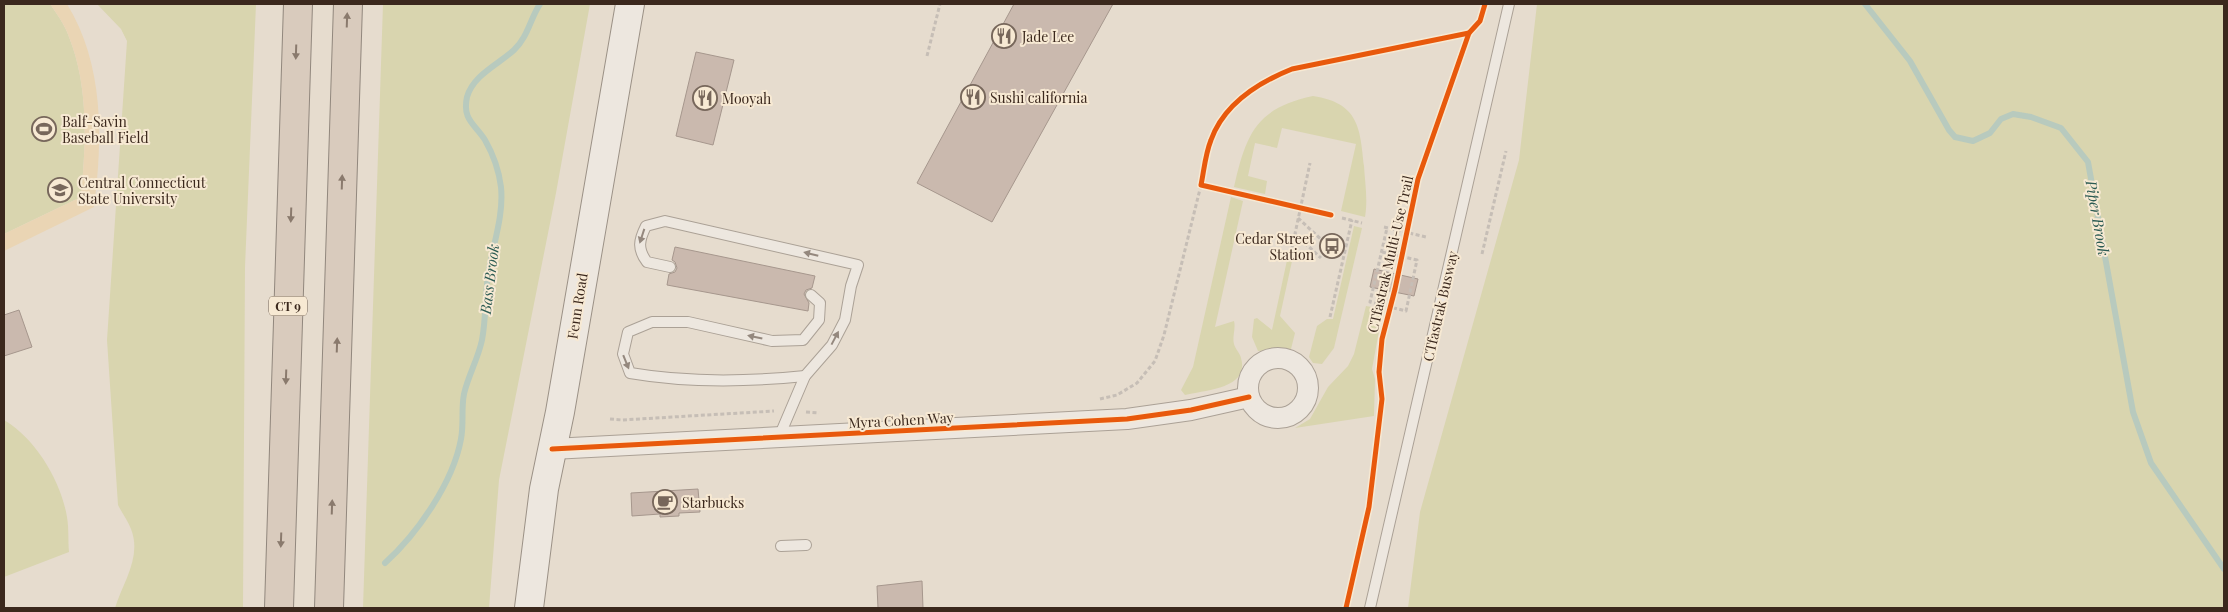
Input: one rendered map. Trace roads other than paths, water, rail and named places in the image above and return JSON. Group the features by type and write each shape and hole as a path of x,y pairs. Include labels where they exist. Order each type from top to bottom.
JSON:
{"highway":[{"name":"CT 9","path":"278,608 298,4"},
{"path":"329,608 348,4"}],"main road":[{"name":"Fenn Road","path":"529,608 542,498 630,4"}],"street":[{"name":"Myra Cohen Way","path":"552,449 1127,419 1191,410 1249,397"}],"lane":[{"name":"CTfastrak Busway","path":"1370,608 1509,4"},
{"path":"670,267 647,262 641,254 639,240 646,226 665,221 858,265 851,286 845,320 832,345 804,376 779,437"},
{"path":"804,376 710,381 654,377 630,372 623,354 628,332 652,322 688,322 772,341 803,340 819,320 820,303 811,295"},
{"path":"781,546 806,544"}],"waterway":[{"name":"Bass Brook","path":"385,563 421,523 442,490 450,473 461,439 464,394 482,340 488,276 501,209 501,187 491,151 470,121 466,111 467,97 475,82 519,45 540,4"},
{"name":"Piper Brook","path":"1865,4 1910,61 1949,130 1955,137 1973,141 1990,133 2001,119 2013,114 2031,117 2061,128 2088,162 2133,412 2151,463 2224,569"}],"place":[{"name":"Jade Lee","path":"1004,36"},
{"name":"Sushi california","path":"973,97"},
{"name":"Mooyah","path":"705,98"},
{"name":"Balf-Savin Baseball Field","path":"44,129"},
{"name":"Central Connecticut State University","path":"60,190"},
{"name":"Cedar Street Station","path":"1332,246"},
{"name":"Starbucks","path":"665,502"}]}
